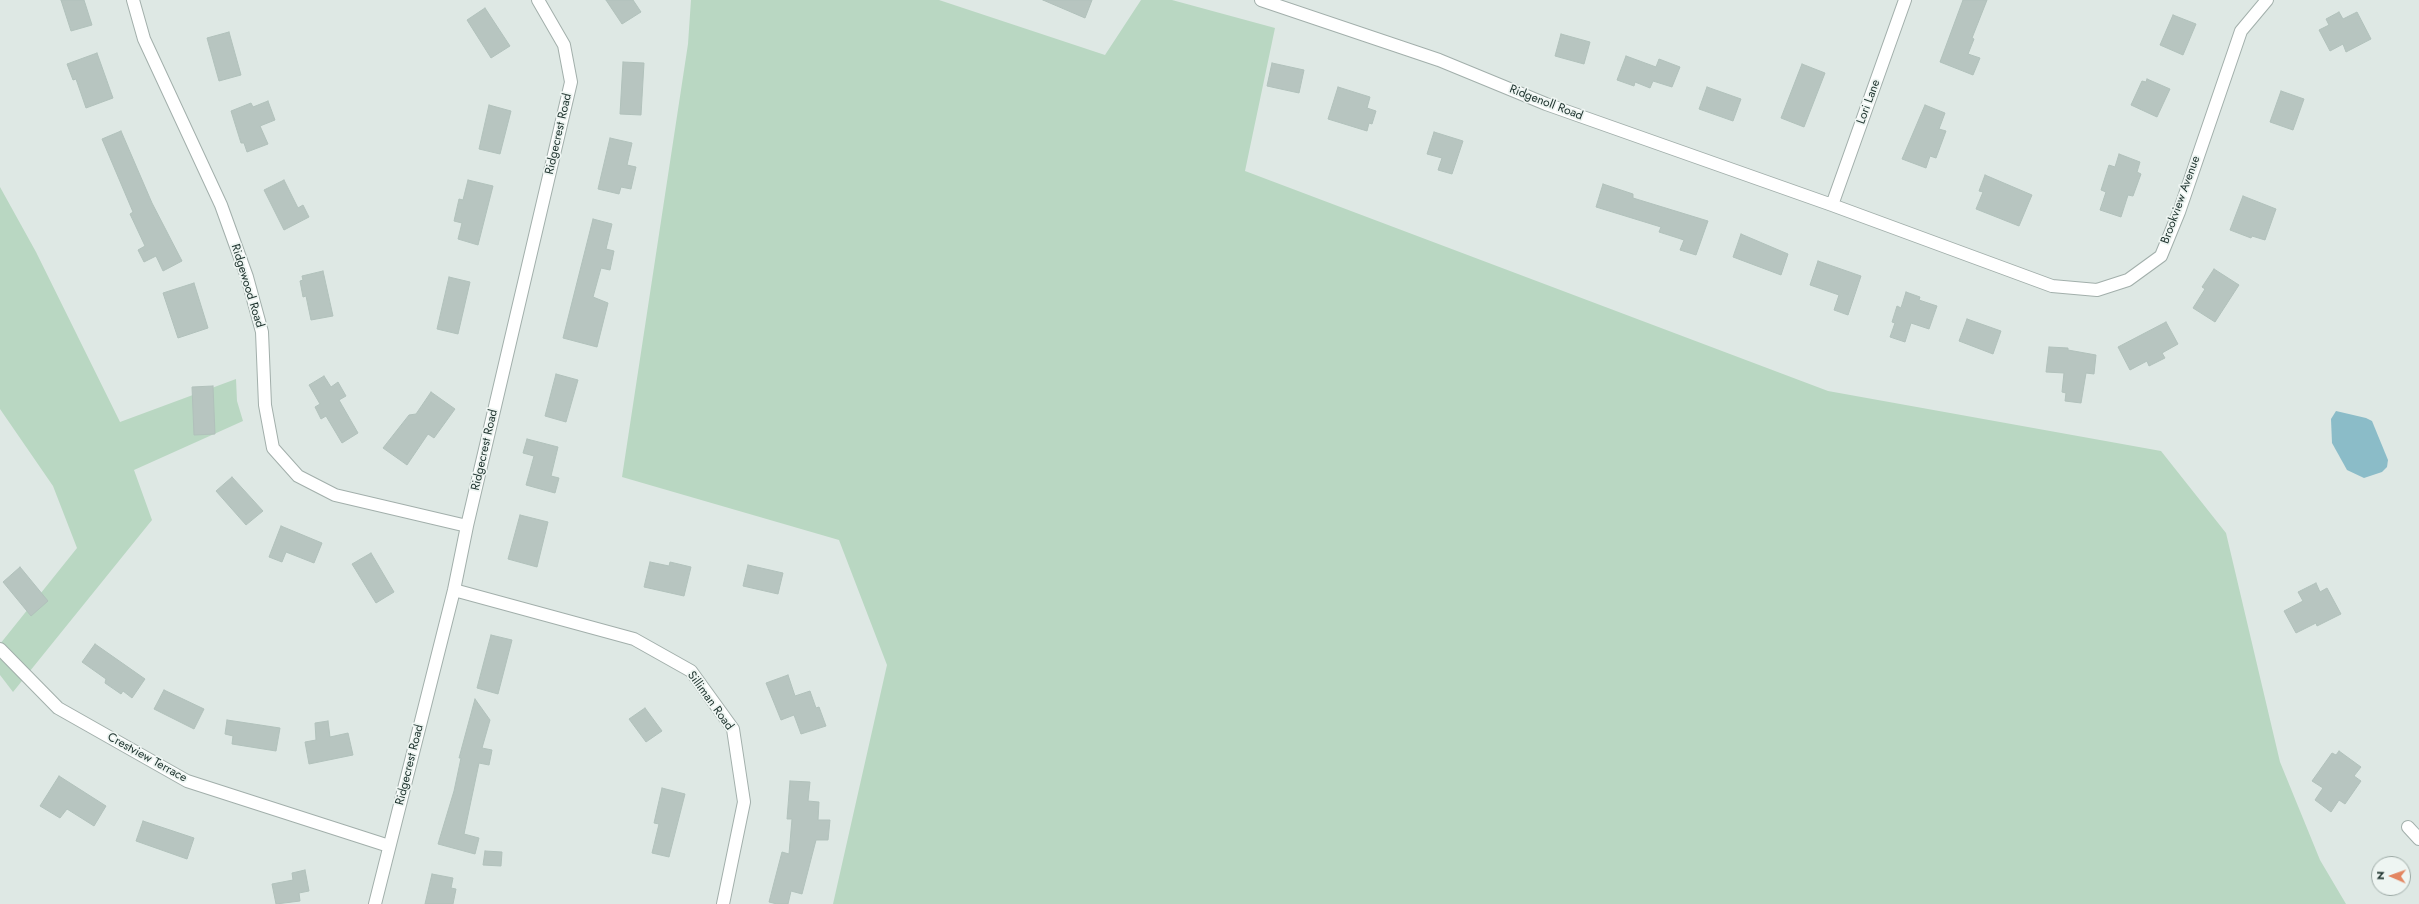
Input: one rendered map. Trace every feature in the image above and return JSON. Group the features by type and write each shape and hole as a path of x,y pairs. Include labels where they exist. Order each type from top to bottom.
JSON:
{"street":[{"name":"Ridgewood Road","path":"133,0 144,39 222,205 247,277 262,332 265,405 273,448 298,476 335,495 467,526"},
{"name":"Ridgecrest Road","path":"375,904 454,590 467,526 571,82 564,45 538,0"},
{"name":"Ridgenoll Road","path":"1261,0 1439,60 1546,104 1832,205"},
{"name":"Lori Lane","path":"1832,205 1905,0"},
{"name":"Brookview Avenue","path":"1832,205 2052,286 2097,290 2128,280 2161,256 2179,212 2240,31 2267,0"},
{"name":"Silliman Road","path":"454,590 634,639 691,671 733,729 744,802 722,904"},
{"name":"Crestview Terrace","path":"0,649 58,708 187,781 389,846"},
{"path":"2408,827 2419,839"}],"green space":[{"path":"691,0 939,0 1105,55 1141,0 1172,0 1275,28 1245,171 1828,391 2161,451 2226,533 2280,762 2320,860 2346,904 833,904 887,665 839,540 622,477 688,44"},
{"path":"0,187 36,252 120,422 236,379 237,401 243,421 134,470 152,520 13,692 0,675 0,644 77,548 53,486 0,409"}],"water":[{"path":"2336,411 2366,418 2372,421 2388,460 2387,467 2382,472 2364,478 2347,470 2332,443 2331,419"}],"building":[{"path":"61,0 84,0 92,25 71,31"},
{"path":"606,0 633,0 641,12 622,24"},
{"path":"1043,0 1092,0 1085,18"},
{"path":"1963,0 1987,0 1972,38 1974,39 1968,54 1980,58 1973,75 1940,62"},
{"path":"485,8 510,46 491,58 467,20"},
{"path":"2339,12 2343,19 2357,12 2371,39 2346,52 2343,44 2330,51 2319,30 2329,25 2326,19"},
{"path":"2173,15 2196,24 2183,55 2160,45"},
{"path":"229,32 241,75 219,81 207,38"},
{"path":"1561,34 1590,42 1584,64 1555,56"},
{"path":"97,53 113,98 86,108 76,79 73,80 67,64"},
{"path":"1626,56 1656,67 1659,59 1680,67 1672,87 1653,81 1650,88 1635,82 1634,86 1617,80"},
{"path":"623,62 644,63 641,115 620,114"},
{"path":"1272,63 1304,70 1299,93 1267,86"},
{"path":"1802,64 1825,73 1804,127 1781,118"},
{"path":"2147,79 2170,89 2157,117 2131,105 2142,81 2146,82"},
{"path":"1338,87 1370,97 1367,108 1376,111 1372,124 1369,123 1367,131 1328,119"},
{"path":"1707,87 1741,99 1733,121 1699,109"},
{"path":"2281,91 2304,99 2293,130 2270,122"},
{"path":"268,101 275,120 260,126 268,144 247,152 244,143 241,143 231,111 251,103 253,107"},
{"path":"489,105 511,111 500,154 479,149"},
{"path":"1925,105 1945,113 1939,129 1946,131 1936,158 1930,156 1926,168 1902,159"},
{"path":"121,131 152,203 182,261 163,271 156,256 144,262 138,250 145,246 130,214 133,212 102,139"},
{"path":"1434,132 1463,141 1452,174 1438,170 1442,158 1427,154"},
{"path":"610,138 632,143 627,165 636,167 631,189 621,187 619,194 598,189"},
{"path":"2119,154 2140,162 2137,172 2141,174 2133,196 2128,195 2121,217 2100,210 2106,192 2101,190 2109,165 2115,167"},
{"path":"1985,175 2032,195 2019,226 1976,209 1983,192 1979,191"},
{"path":"284,180 298,208 303,205 309,217 284,230 264,190"},
{"path":"468,180 493,186 478,245 458,239 462,223 454,221 459,199 463,200"},
{"path":"1603,184 1633,194 1633,198 1708,221 1696,255 1680,250 1684,240 1659,232 1661,227 1596,207"},
{"path":"2243,196 2276,209 2265,240 2252,236 2251,238 2230,230"},
{"path":"593,219 612,224 606,249 614,251 610,270 601,268 593,297 608,303 597,347 563,338"},
{"path":"1741,234 1788,254 1781,275 1733,257"},
{"path":"1818,261 1861,276 1848,315 1834,310 1839,295 1810,285"},
{"path":"2214,269 2239,285 2215,322 2193,308 2205,289 2202,287"},
{"path":"323,271 333,316 311,320 306,296 303,297 300,281 303,280 302,276"},
{"path":"449,277 470,282 458,334 437,329"},
{"path":"194,283 208,328 178,338 163,293"},
{"path":"1906,292 1920,297 1919,300 1937,306 1929,329 1911,323 1905,342 1890,337 1895,323 1892,322 1897,306 1901,308"},
{"path":"1967,319 2001,331 1993,354 1959,341"},
{"path":"2166,322 2178,344 2162,353 2165,358 2149,366 2147,361 2130,370 2118,347"},
{"path":"2049,347 2068,348 2068,350 2096,355 2094,374 2086,373 2081,403 2065,401 2066,393 2062,392 2064,373 2046,372"},
{"path":"556,374 578,380 566,422 545,416"},
{"path":"324,376 331,387 338,382 346,396 339,400 358,433 342,443 326,416 321,419 315,407 320,404 309,385"},
{"path":"213,386 215,434 194,435 192,387"},
{"path":"431,392 455,409 434,438 428,434 407,465 383,448 409,415 416,414"},
{"path":"527,439 558,447 551,476 559,478 555,493 526,485 534,456 523,453"},
{"path":"232,477 263,511 246,525 216,491"},
{"path":"520,515 548,522 537,567 508,559"},
{"path":"281,526 322,543 314,563 286,552 282,562 269,557"},
{"path":"371,553 394,592 376,603 352,564"},
{"path":"650,562 669,566 670,562 691,567 684,596 644,587"},
{"path":"748,565 783,573 778,594 743,586"},
{"path":"20,567 48,601 31,616 3,582"},
{"path":"2316,583 2320,592 2327,588 2341,614 2317,626 2316,623 2296,633 2284,611 2303,601 2298,592"},
{"path":"491,635 512,640 498,694 477,688"},
{"path":"95,644 145,679 132,698 123,691 121,694 105,683 106,679 82,662"},
{"path":"788,675 795,696 810,691 816,708 819,707 826,726 801,734 794,715 781,720 766,683"},
{"path":"164,690 204,709 194,729 154,709"},
{"path":"475,699 490,720 482,748 492,750 489,765 479,763 464,834 479,838 475,854 438,844 454,791 461,758 459,758"},
{"path":"645,708 662,731 646,742 629,719"},
{"path":"227,720 280,728 276,751 232,744 233,736 225,734"},
{"path":"328,721 330,737 348,733 353,755 309,764 305,742 316,740 315,723"},
{"path":"2339,751 2361,767 2354,776 2361,781 2345,804 2339,800 2331,812 2315,800 2323,788 2312,781 2332,753 2336,755"},
{"path":"59,776 106,806 94,826 67,809 60,818 40,806"},
{"path":"790,781 810,782 808,801 819,802 818,820 830,820 828,840 816,840 802,894 791,891 788,904 777,904 769,902 782,852 789,854 792,819 787,819"},
{"path":"662,788 685,794 669,857 652,853 659,824 654,823"},
{"path":"143,821 194,838 187,859 136,841"},
{"path":"485,851 502,852 501,866 483,865"},
{"path":"305,870 309,891 299,893 300,901 276,904 272,884 293,880 292,873"},
{"path":"432,874 453,878 451,888 456,889 453,904 425,904"}]}
